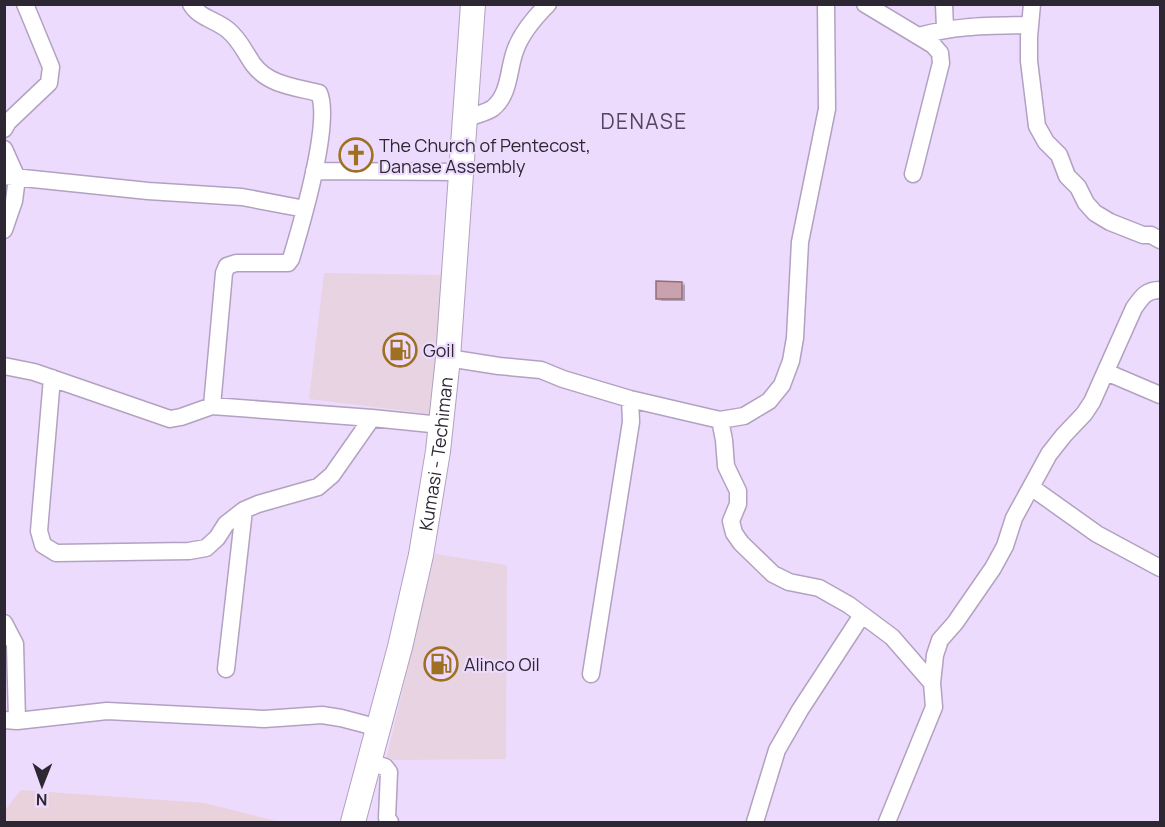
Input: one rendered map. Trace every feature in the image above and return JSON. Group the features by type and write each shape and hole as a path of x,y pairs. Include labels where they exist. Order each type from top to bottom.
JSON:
{"highway":[{"name":"Kumasi - Techiman","path":"353,822 417,575 432,492 448,358 473,4"}],"street":[{"path":"4,129 8,122 49,83 51,74 51,67 26,4"},
{"path":"191,4 196,12 223,26 238,38 252,63 262,75 272,81 319,93 322,99 320,140 314,171 291,259 288,263 236,263 226,266 212,406"},
{"path":"466,118 492,108 502,97 515,50 532,20 548,4"},
{"path":"448,358 541,370 563,380 630,399 720,420 744,416 770,401 782,385 791,360 796,329 800,242 827,109 826,4"},
{"path":"865,4 933,45 940,53 941,63 913,174"},
{"path":"944,4 945,28"},
{"path":"1032,4 1029,61 1037,126 1046,142 1059,156 1067,176 1078,187 1086,203 1095,213 1110,222 1161,240"},
{"path":"919,36 945,28 1030,25"},
{"path":"4,149 14,201 4,230"},
{"path":"314,171 462,172"},
{"path":"11,177 242,197 305,209"},
{"path":"887,822 934,707 932,683 940,640 955,623 993,568 1005,546 1014,518 1049,454 1084,414 1106,372 1134,308 1151,290 1161,290"},
{"path":"4,366 34,372 170,419 212,406 441,425"},
{"path":"1106,372 1161,395"},
{"path":"51,378 39,531 43,545 56,553 189,551 206,548 217,538 226,524 244,510 318,487 332,475 372,418"},
{"path":"591,674 631,422 630,399"},
{"path":"720,420 726,465 738,491 738,504 731,521 734,533 741,543 773,574 789,582 819,588 849,605 892,637 932,683"},
{"path":"1032,487 1097,534 1161,568"},
{"path":"226,669 244,510"},
{"path":"755,822 777,750 800,710 862,615"},
{"path":"4,623 15,644 11,721 107,711 264,719 322,715 340,717 379,728"},
{"path":"369,762 385,767 388,772 387,818 390,822"}],"shaded area":[{"path":"324,273 445,275 431,414 309,399"},
{"path":"435,554 507,565 506,759 386,760"},
{"path":"21,790 205,803 280,822 5,822 5,810"}],"building":[{"path":"656,281 682,282 682,299 656,299"}],"place":[{"name":"The Church of Pentecost, Danase Assembly","path":"356,155"},
{"name":"Goil","path":"400,350"},
{"name":"Alinco Oil","path":"441,664"}],"district":[{"name":"DENASE","path":"644,121"}]}
